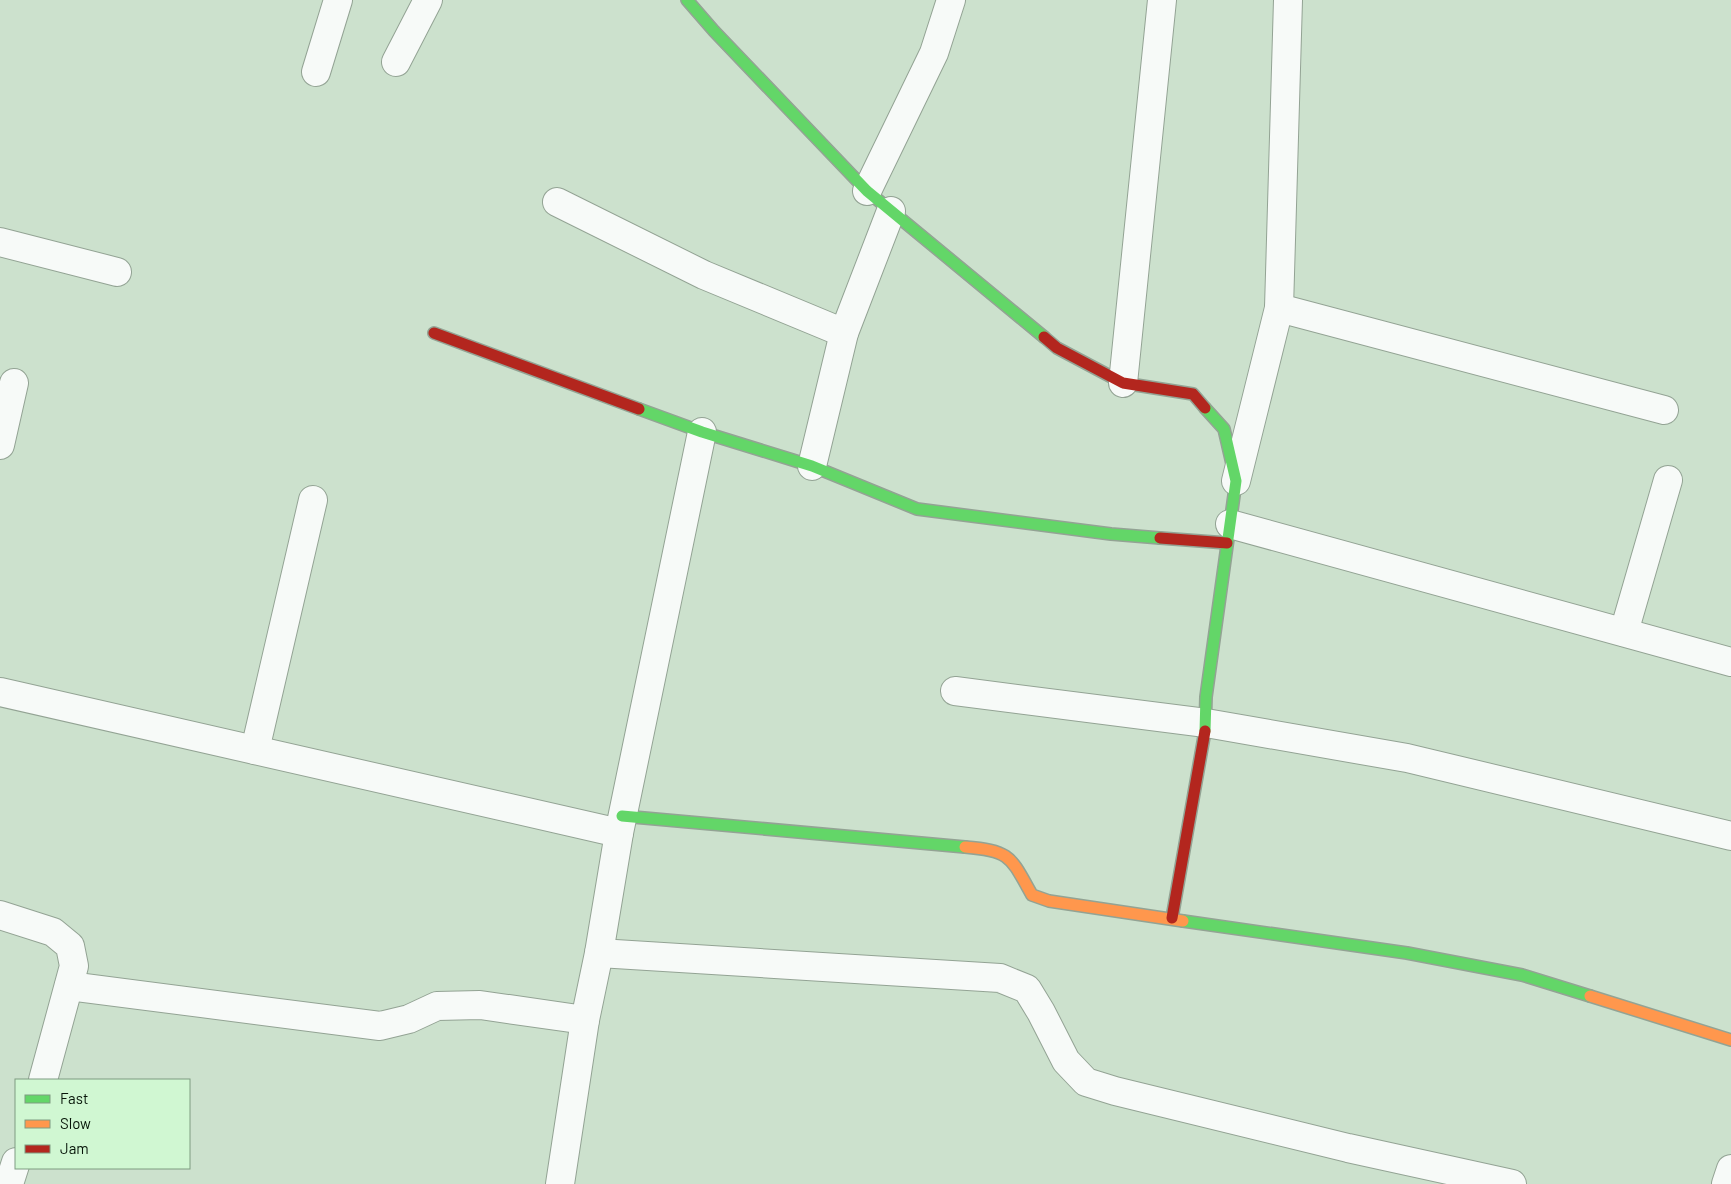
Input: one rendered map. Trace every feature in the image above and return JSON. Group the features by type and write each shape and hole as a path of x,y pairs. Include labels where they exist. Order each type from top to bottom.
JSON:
{"street":[{"path":"316,72 338,0"},
{"path":"396,62 428,0"},
{"path":"687,0 714,31 867,191 1057,348 1123,383 1193,394 1224,430 1236,481"},
{"path":"867,191 934,53 951,0"},
{"path":"1123,383 1162,0"},
{"path":"1172,918 1206,723 1206,697 1236,481 1279,308 1288,0"},
{"path":"557,202 704,276 844,333"},
{"path":"812,466 844,333 891,210"},
{"path":"0,242 116,272"},
{"path":"1279,308 1664,410"},
{"path":"434,333 702,432 812,466 917,509 1111,534 1228,534 1624,632 1731,662"},
{"path":"0,445 14,383"},
{"path":"560,1184 585,1020 621,824 702,432"},
{"path":"1624,632 1668,480"},
{"path":"255,750 313,500"},
{"path":"955,691 1206,723 1407,758 1731,836"},
{"path":"0,692 255,750 621,824 984,849 1002,853 1014,863 1032,895 1049,901 1407,953 1522,975 1731,1040"},
{"path":"0,915 53,932 70,946 74,966 43,1079"},
{"path":"598,953 1000,978 1027,990 1041,1012 1066,1061 1086,1082 1115,1091 1348,1148 1512,1184"},
{"path":"69,986 380,1026 409,1019 437,1006 480,1005 585,1020"},
{"path":"9,1184 15,1165"},
{"path":"1726,1184 1731,1169"}],"traffic: fast":[{"path":"687,0 714,31 867,191 1044,337"},
{"path":"1205,408 1224,429 1236,481 1206,697 1205,731"},
{"path":"639,409 702,432 812,466 917,509 1111,534 1160,538"},
{"path":"622,816 965,847"},
{"path":"1183,921 1407,953 1522,975 1590,996"}],"traffic: slow":[{"path":"965,847 992,851 1008,858 1019,872 1032,895 1049,901 1183,921"},
{"path":"1590,996 1731,1040"}],"traffic: jam":[{"path":"434,333 639,409"},
{"path":"1044,337 1057,348 1123,383 1193,394 1205,408"},
{"path":"1160,538 1227,543"},
{"path":"1172,918 1205,731"}]}
